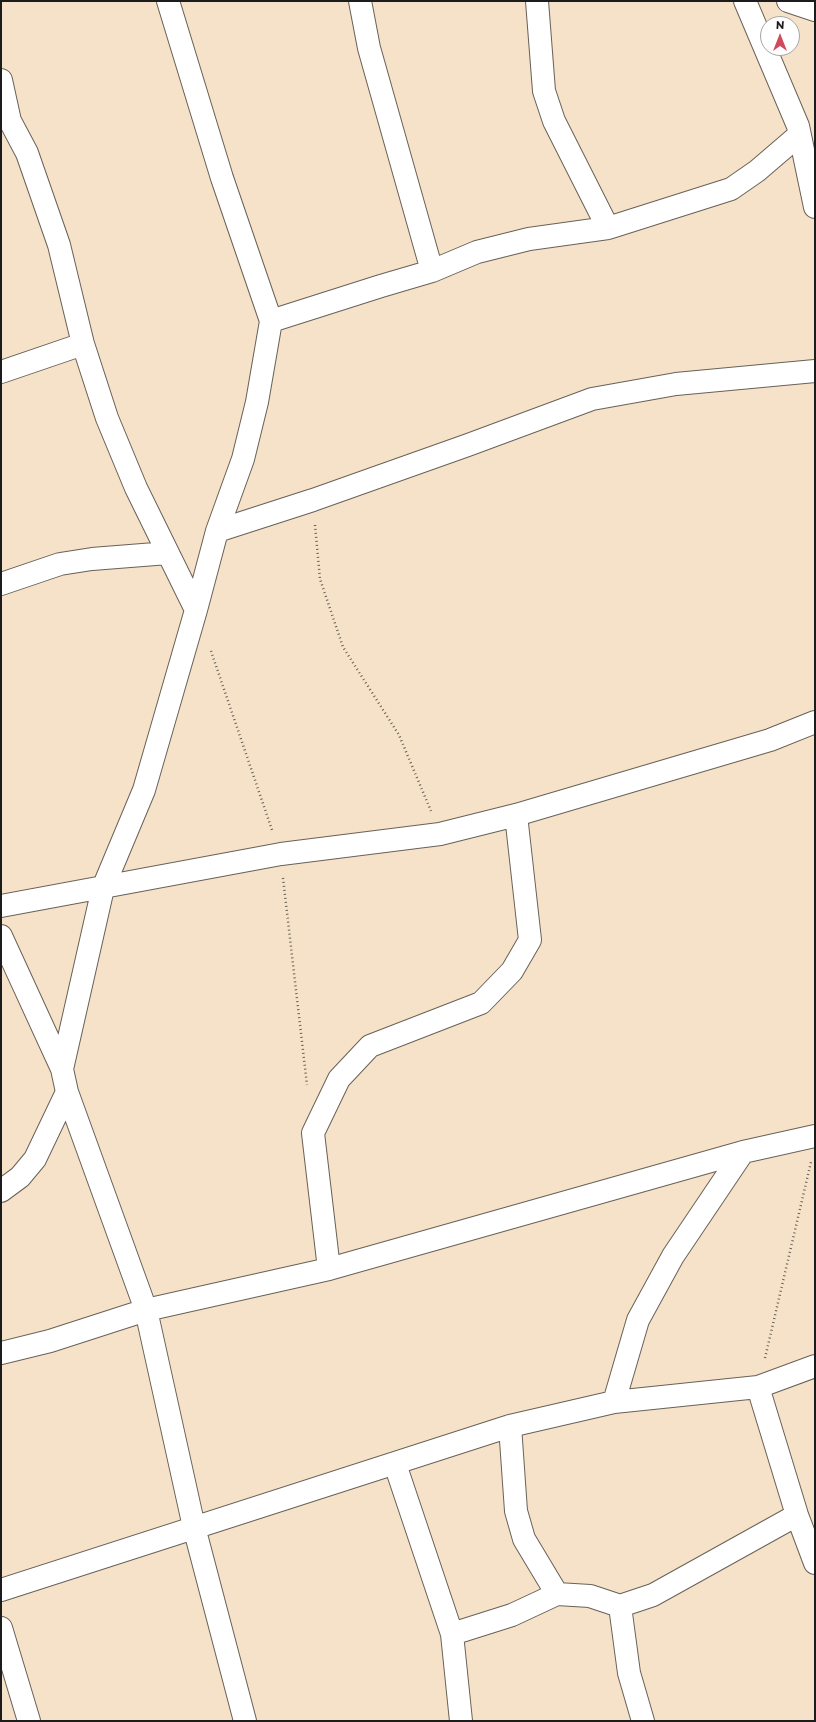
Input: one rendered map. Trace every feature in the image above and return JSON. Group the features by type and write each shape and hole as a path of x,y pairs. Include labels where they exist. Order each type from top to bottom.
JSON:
{"street":[{"path":"62,1069 102,888 144,790 196,610 217,531 243,459 257,402 271,321 222,178 168,1"},
{"path":"360,1 369,48 432,271"},
{"path":"537,1 540,64 544,91 554,121 608,228"},
{"path":"745,1 798,126 815,207"},
{"path":"788,1 815,10"},
{"path":"1,80 10,121 27,153 59,245 83,344 107,418 136,488 196,610"},
{"path":"271,321 432,271 477,252 529,239 608,228 731,189 757,171 799,135"},
{"path":"1,372 83,344"},
{"path":"217,531 313,500 468,446 592,399 676,384 815,371"},
{"path":"1,584 60,564 168,553"},
{"path":"1,906 280,854 440,834 516,815 770,740 815,722"},
{"path":"329,1269 313,1133 339,1079 370,1046 480,1003 512,971 530,940 516,815"},
{"path":"1,936 62,1069 67,1092 146,1310 194,1527 245,1721"},
{"path":"1,1191 20,1177 35,1159 67,1092"},
{"path":"1,1354 50,1341 146,1310 329,1269 743,1152 814,1145"},
{"path":"614,1402 638,1320 673,1256 743,1152"},
{"path":"1,1590 510,1426 614,1402 758,1387 815,1366"},
{"path":"758,1387 797,1515 815,1563"},
{"path":"510,1426 516,1511 524,1540 557,1594"},
{"path":"395,1464 452,1634 461,1721"},
{"path":"452,1634 512,1615 557,1594 590,1596 620,1606 653,1595 797,1515"},
{"path":"620,1606 629,1673 643,1721"},
{"path":"1,1628 28,1721"}],"path":[{"path":"313,500 320,579 343,647 399,735 440,834"},
{"path":"758,1387 814,1145"}]}
